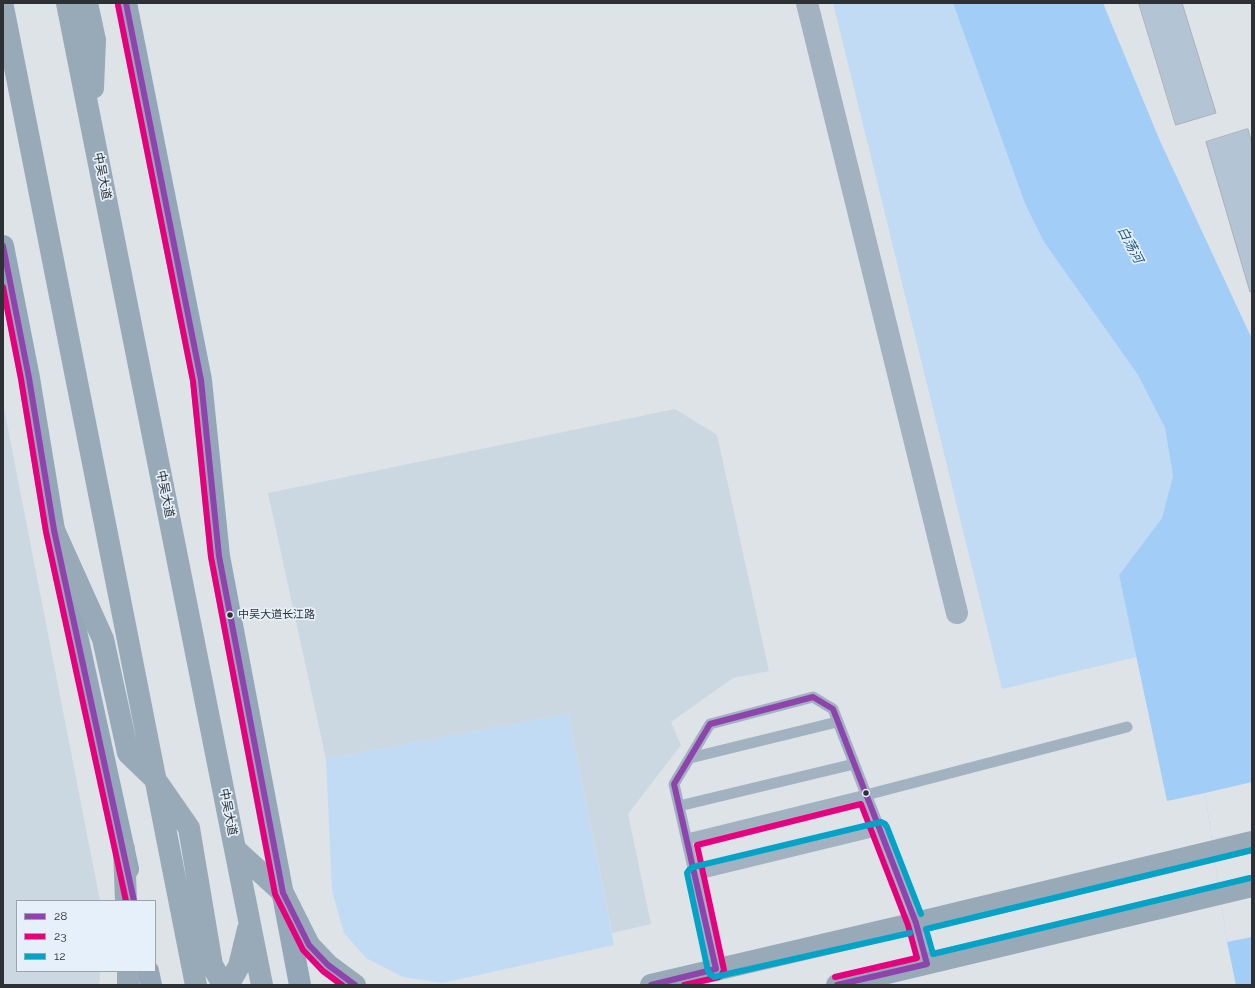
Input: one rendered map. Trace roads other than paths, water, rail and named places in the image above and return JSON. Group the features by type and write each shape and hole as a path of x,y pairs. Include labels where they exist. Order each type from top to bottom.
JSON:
{"main road":[{"name":"中吴大道","path":"67,3 262,985"},
{"path":"86,3 95,40 92,130"},
{"path":"126,3 201,380 219,556 300,985"},
{"path":"3,7 196,985"},
{"path":"3,246 10,317 29,378 54,530 134,900"},
{"path":"54,530 103,639 128,753 155,779 189,828 212,965 221,981 231,980 239,966 250,921"},
{"path":"651,985 1244,844"},
{"path":"124,849 126,900"},
{"path":"235,849 283,893 309,945 328,965 355,985"},
{"path":"836,985 1249,887"},
{"path":"128,972 128,985"},
{"path":"148,972 151,985"}],"street":[{"path":"807,3 956,613"}],"lane":[{"path":"716,969 674,784 710,724 813,697 833,710 916,923 927,964"},
{"path":"690,758 837,722"},
{"path":"687,839 866,795 1128,727"},
{"path":"680,806 854,764"},
{"path":"695,875 880,830"}],"water":[{"name":"白荡河","path":"953,3 1103,3 1160,141 1252,339 1252,985 1236,985 1227,942 1205,793 1167,801 1119,575 1162,518 1173,476 1165,428 1138,375 1044,242 1025,204"}],"place":[{"name":"中吴大道长江路","path":"230,615"}]}
